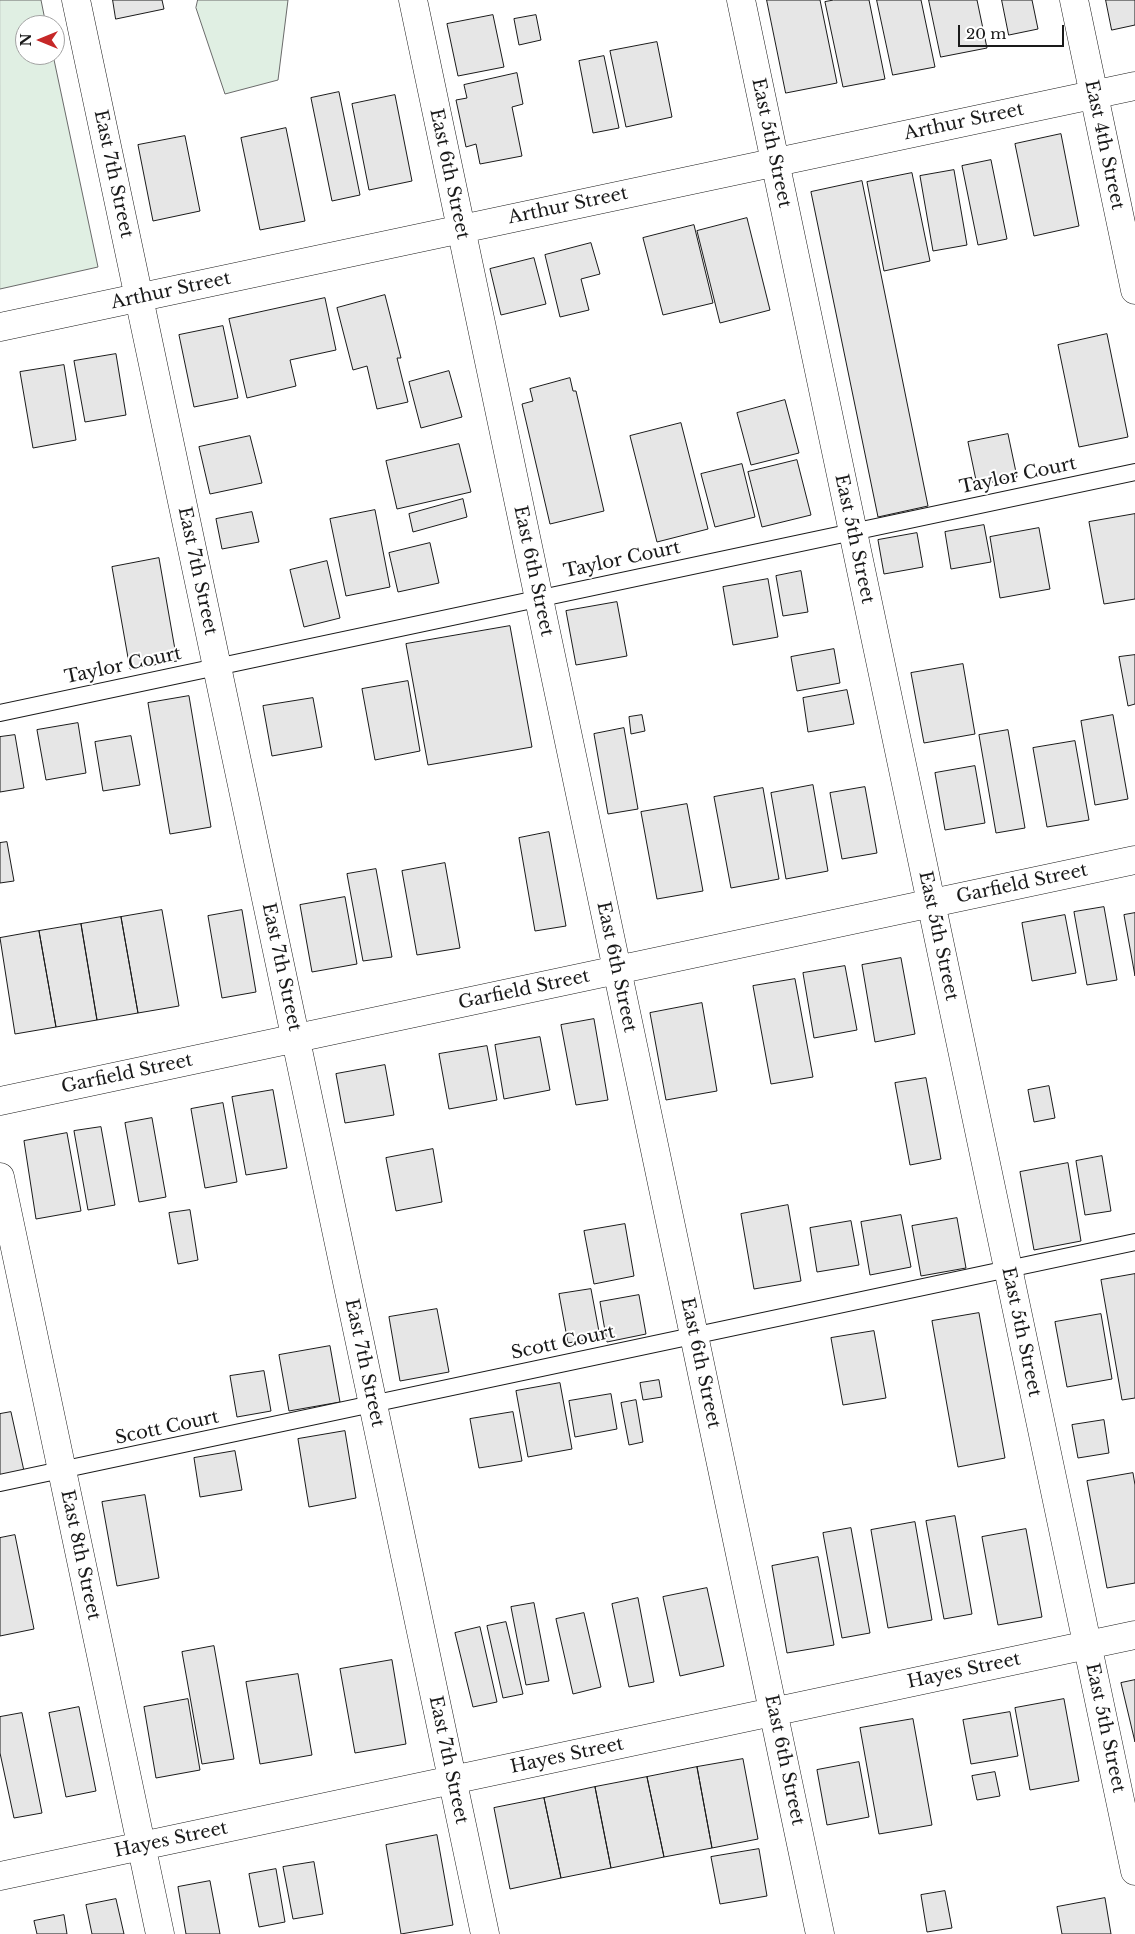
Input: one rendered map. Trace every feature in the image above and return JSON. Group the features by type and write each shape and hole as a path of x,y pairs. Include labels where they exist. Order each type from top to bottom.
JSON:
{"street":[{"name":"East 7th Street","path":"76,0 484,1934"},
{"name":"East 6th Street","path":"413,0 820,1934"},
{"name":"East 5th Street","path":"741,0 1135,1871"},
{"name":"East 4th Street","path":"1074,0 1135,290"},
{"name":"Arthur Street","path":"0,327 1135,86"},
{"name":"Garfield Street","path":"0,1101 1135,860"},
{"name":"East 8th Street","path":"0,1177 160,1934"},
{"name":"Hayes Street","path":"0,1876 1135,1635"}],"lane":[{"name":"Taylor Court","path":"0,713 1135,472"},
{"name":"Scott Court","path":"0,1484 1135,1242"}],"green space":[{"path":"0,0 41,0 44,15 15,15 15,65 55,65 98,267 0,289"},
{"path":"198,0 288,0 278,80 225,94 196,8"}],"building":[{"path":"113,0 162,0 164,9 116,19"},
{"path":"767,0 820,0 837,83 786,93"},
{"path":"834,0 869,0 885,79 843,87 825,2"},
{"path":"877,0 921,0 935,67 893,75"},
{"path":"929,0 977,0 987,48 941,57"},
{"path":"1002,0 1032,0 1038,29 1009,35"},
{"path":"1106,0 1135,0 1135,25 1112,30"},
{"path":"493,15 504,67 458,76 447,24"},
{"path":"536,15 541,40 519,45 514,19"},
{"path":"657,42 672,117 626,127 610,51"},
{"path":"604,56 619,128 593,133 579,61"},
{"path":"517,73 523,104 512,107 522,156 480,164 476,144 466,147 456,100 467,98 464,85"},
{"path":"339,92 360,195 332,201 311,98"},
{"path":"395,95 412,181 369,190 352,104"},
{"path":"286,128 305,221 260,230 241,138"},
{"path":"1061,134 1079,226 1034,236 1015,144"},
{"path":"185,136 200,211 153,221 138,145"},
{"path":"991,160 1007,239 978,245 962,166"},
{"path":"954,170 967,245 933,251 920,176"},
{"path":"912,173 930,261 884,271 867,182"},
{"path":"862,181 928,506 878,517 811,192"},
{"path":"747,218 770,310 720,323 697,231"},
{"path":"694,225 713,303 663,315 643,238"},
{"path":"591,243 600,274 581,279 589,310 560,317 545,255"},
{"path":"534,258 546,304 501,315 490,269"},
{"path":"385,295 401,358 397,358 408,402 377,409 367,366 353,370 337,308"},
{"path":"325,298 336,350 290,360 296,386 247,398 229,319"},
{"path":"223,326 238,398 194,407 179,335"},
{"path":"1107,334 1128,437 1079,447 1058,345"},
{"path":"116,354 126,415 85,422 74,361"},
{"path":"64,365 76,440 33,448 20,372"},
{"path":"449,371 462,417 421,428 409,382"},
{"path":"570,378 573,391 576,391 604,511 550,524 522,404 533,401 530,389"},
{"path":"785,400 799,453 751,465 737,413"},
{"path":"681,423 708,529 657,542 630,436"},
{"path":"1008,434 1017,477 977,485 968,442"},
{"path":"250,436 262,483 210,494 199,447"},
{"path":"459,444 471,492 397,509 386,461"},
{"path":"797,460 811,515 762,527 748,472"},
{"path":"742,464 755,517 715,527 701,474"},
{"path":"463,499 467,517 413,532 409,514"},
{"path":"375,510 390,587 346,596 330,519"},
{"path":"252,512 259,542 222,549 216,519"},
{"path":"1135,514 1135,599 1104,604 1089,522"},
{"path":"984,525 991,562 951,569 945,532"},
{"path":"1039,528 1050,589 1000,598 990,537"},
{"path":"917,533 923,567 884,574 878,540"},
{"path":"430,543 439,583 398,592 389,553"},
{"path":"159,558 177,661 130,669 112,567"},
{"path":"327,561 340,618 304,627 290,570"},
{"path":"801,571 808,612 783,616 776,576"},
{"path":"768,579 778,637 733,645 723,587"},
{"path":"617,602 627,656 576,665 566,611"},
{"path":"510,626 532,747 428,765 406,644"},
{"path":"834,649 840,683 797,691 791,657"},
{"path":"1135,655 1135,704 1128,706 1119,657"},
{"path":"963,664 975,734 924,743 911,673"},
{"path":"408,681 420,751 375,760 362,689"},
{"path":"847,690 854,724 808,732 803,698"},
{"path":"189,696 211,827 170,834 148,703"},
{"path":"313,698 322,747 272,756 263,706"},
{"path":"642,715 645,731 631,734 629,717"},
{"path":"1113,715 1128,799 1095,805 1081,721"},
{"path":"78,723 86,773 46,780 37,730"},
{"path":"624,728 638,809 608,814 594,734"},
{"path":"1008,730 1025,828 996,833 979,735"},
{"path":"15,735 24,788 0,792 0,737"},
{"path":"131,736 140,785 103,791 95,742"},
{"path":"1075,741 1089,820 1047,827 1033,748"},
{"path":"975,766 985,823 945,830 935,773"},
{"path":"813,785 828,871 786,879 771,793"},
{"path":"865,787 877,853 842,859 830,793"},
{"path":"763,788 779,879 731,888 714,797"},
{"path":"687,804 703,891 657,899 641,812"},
{"path":"549,832 566,926 535,931 519,838"},
{"path":"7,842 14,881 0,883 0,843"},
{"path":"445,863 460,948 417,955 402,871"},
{"path":"376,869 392,957 363,961 347,874"},
{"path":"345,897 357,964 312,972 300,905"},
{"path":"1104,907 1117,980 1087,985 1074,912"},
{"path":"162,910 179,1006 138,1013 121,917"},
{"path":"242,910 256,992 222,998 208,916"},
{"path":"1135,913 1135,976 1124,915"},
{"path":"1065,915 1076,973 1032,981 1022,923"},
{"path":"121,917 138,1013 97,1020 81,924"},
{"path":"81,924 97,1020 56,1027 39,931"},
{"path":"39,931 56,1027 15,1034 0,938"},
{"path":"901,958 915,1034 875,1042 862,965"},
{"path":"845,966 857,1030 814,1038 803,973"},
{"path":"795,979 813,1077 771,1084 753,986"},
{"path":"702,1003 717,1091 666,1100 650,1013"},
{"path":"594,1019 608,1100 576,1105 561,1025"},
{"path":"540,1037 550,1090 504,1099 495,1045"},
{"path":"487,1046 497,1100 449,1109 439,1054"},
{"path":"385,1065 394,1115 345,1123 336,1074"},
{"path":"926,1078 941,1159 910,1165 895,1083"},
{"path":"1049,1086 1055,1118 1034,1122 1028,1090"},
{"path":"273,1090 287,1168 246,1175 232,1097"},
{"path":"223,1103 237,1182 205,1188 191,1109"},
{"path":"152,1118 166,1197 139,1202 125,1123"},
{"path":"101,1127 115,1205 88,1210 74,1131"},
{"path":"67,1133 81,1211 36,1219 24,1141"},
{"path":"433,1149 442,1202 396,1211 386,1158"},
{"path":"1102,1156 1111,1211 1085,1215 1076,1161"},
{"path":"1068,1163 1081,1241 1034,1250 1020,1172"},
{"path":"788,1205 801,1281 754,1289 741,1214"},
{"path":"190,1210 198,1260 178,1264 169,1213"},
{"path":"901,1215 911,1267 870,1275 861,1222"},
{"path":"957,1218 966,1268 921,1276 912,1226"},
{"path":"851,1221 859,1265 817,1272 810,1228"},
{"path":"625,1224 634,1276 594,1284 584,1231"},
{"path":"1135,1274 1135,1398 1122,1400 1101,1280"},
{"path":"591,1289 600,1337 568,1343 559,1294"},
{"path":"639,1295 646,1334 607,1342 600,1302"},
{"path":"437,1309 449,1372 400,1381 389,1317"},
{"path":"979,1313 1005,1458 958,1467 932,1321"},
{"path":"1101,1314 1112,1379 1067,1387 1055,1322"},
{"path":"874,1331 886,1398 843,1405 831,1338"},
{"path":"330,1346 340,1402 289,1411 279,1355"},
{"path":"264,1371 271,1411 237,1417 230,1376"},
{"path":"659,1380 662,1397 643,1400 640,1383"},
{"path":"560,1383 572,1449 528,1457 516,1391"},
{"path":"611,1394 617,1429 575,1437 569,1401"},
{"path":"636,1400 643,1442 629,1445 621,1403"},
{"path":"11,1412 24,1471 0,1476 0,1414"},
{"path":"513,1412 522,1461 479,1468 470,1419"},
{"path":"1104,1420 1109,1453 1078,1458 1072,1425"},
{"path":"345,1431 356,1498 309,1507 298,1439"},
{"path":"235,1451 242,1490 200,1497 194,1458"},
{"path":"1133,1473 1135,1485 1135,1583 1107,1588 1087,1481"},
{"path":"145,1495 159,1578 117,1586 102,1502"},
{"path":"955,1516 972,1614 944,1619 926,1521"},
{"path":"915,1522 932,1620 888,1628 871,1530"},
{"path":"851,1528 870,1633 842,1638 823,1533"},
{"path":"1026,1529 1042,1617 998,1625 982,1537"},
{"path":"15,1535 34,1629 0,1636 0,1538"},
{"path":"818,1557 834,1645 787,1653 772,1566"},
{"path":"707,1588 724,1666 680,1676 663,1597"},
{"path":"638,1598 654,1682 629,1687 612,1604"},
{"path":"534,1603 549,1681 526,1685 511,1607"},
{"path":"584,1613 601,1687 573,1694 556,1619"},
{"path":"506,1622 523,1694 503,1698 487,1626"},
{"path":"480,1627 497,1702 473,1707 455,1633"},
{"path":"214,1646 234,1759 202,1764 182,1652"},
{"path":"392,1660 406,1744 355,1753 340,1669"},
{"path":"298,1674 312,1755 260,1764 246,1682"},
{"path":"1135,1680 1135,1742 1121,1683"},
{"path":"188,1699 200,1770 156,1778 144,1707"},
{"path":"1064,1699 1079,1781 1030,1790 1015,1708"},
{"path":"79,1707 96,1791 66,1797 49,1713"},
{"path":"1010,1712 1018,1756 971,1764 963,1720"},
{"path":"22,1713 42,1813 14,1818 0,1753 0,1717"},
{"path":"913,1719 932,1825 879,1834 860,1728"},
{"path":"743,1759 758,1839 712,1848 697,1767"},
{"path":"859,1762 869,1817 827,1825 817,1770"},
{"path":"697,1767 712,1848 664,1857 647,1777"},
{"path":"995,1772 1000,1796 977,1800 972,1776"},
{"path":"647,1777 664,1857 611,1868 595,1787"},
{"path":"595,1787 611,1868 561,1878 544,1798"},
{"path":"544,1798 561,1878 510,1889 494,1808"},
{"path":"437,1835 453,1925 401,1934 386,1845"},
{"path":"759,1849 767,1896 720,1904 711,1857"},
{"path":"314,1862 323,1914 293,1919 283,1867"},
{"path":"276,1869 285,1922 259,1927 249,1874"},
{"path":"210,1881 220,1934 186,1934 178,1887"},
{"path":"945,1891 952,1928 927,1932 921,1895"},
{"path":"1105,1898 1111,1934 1062,1934 1057,1907"},
{"path":"116,1899 124,1934 92,1934 86,1905"},
{"path":"64,1915 67,1934 37,1934 34,1921"}]}
